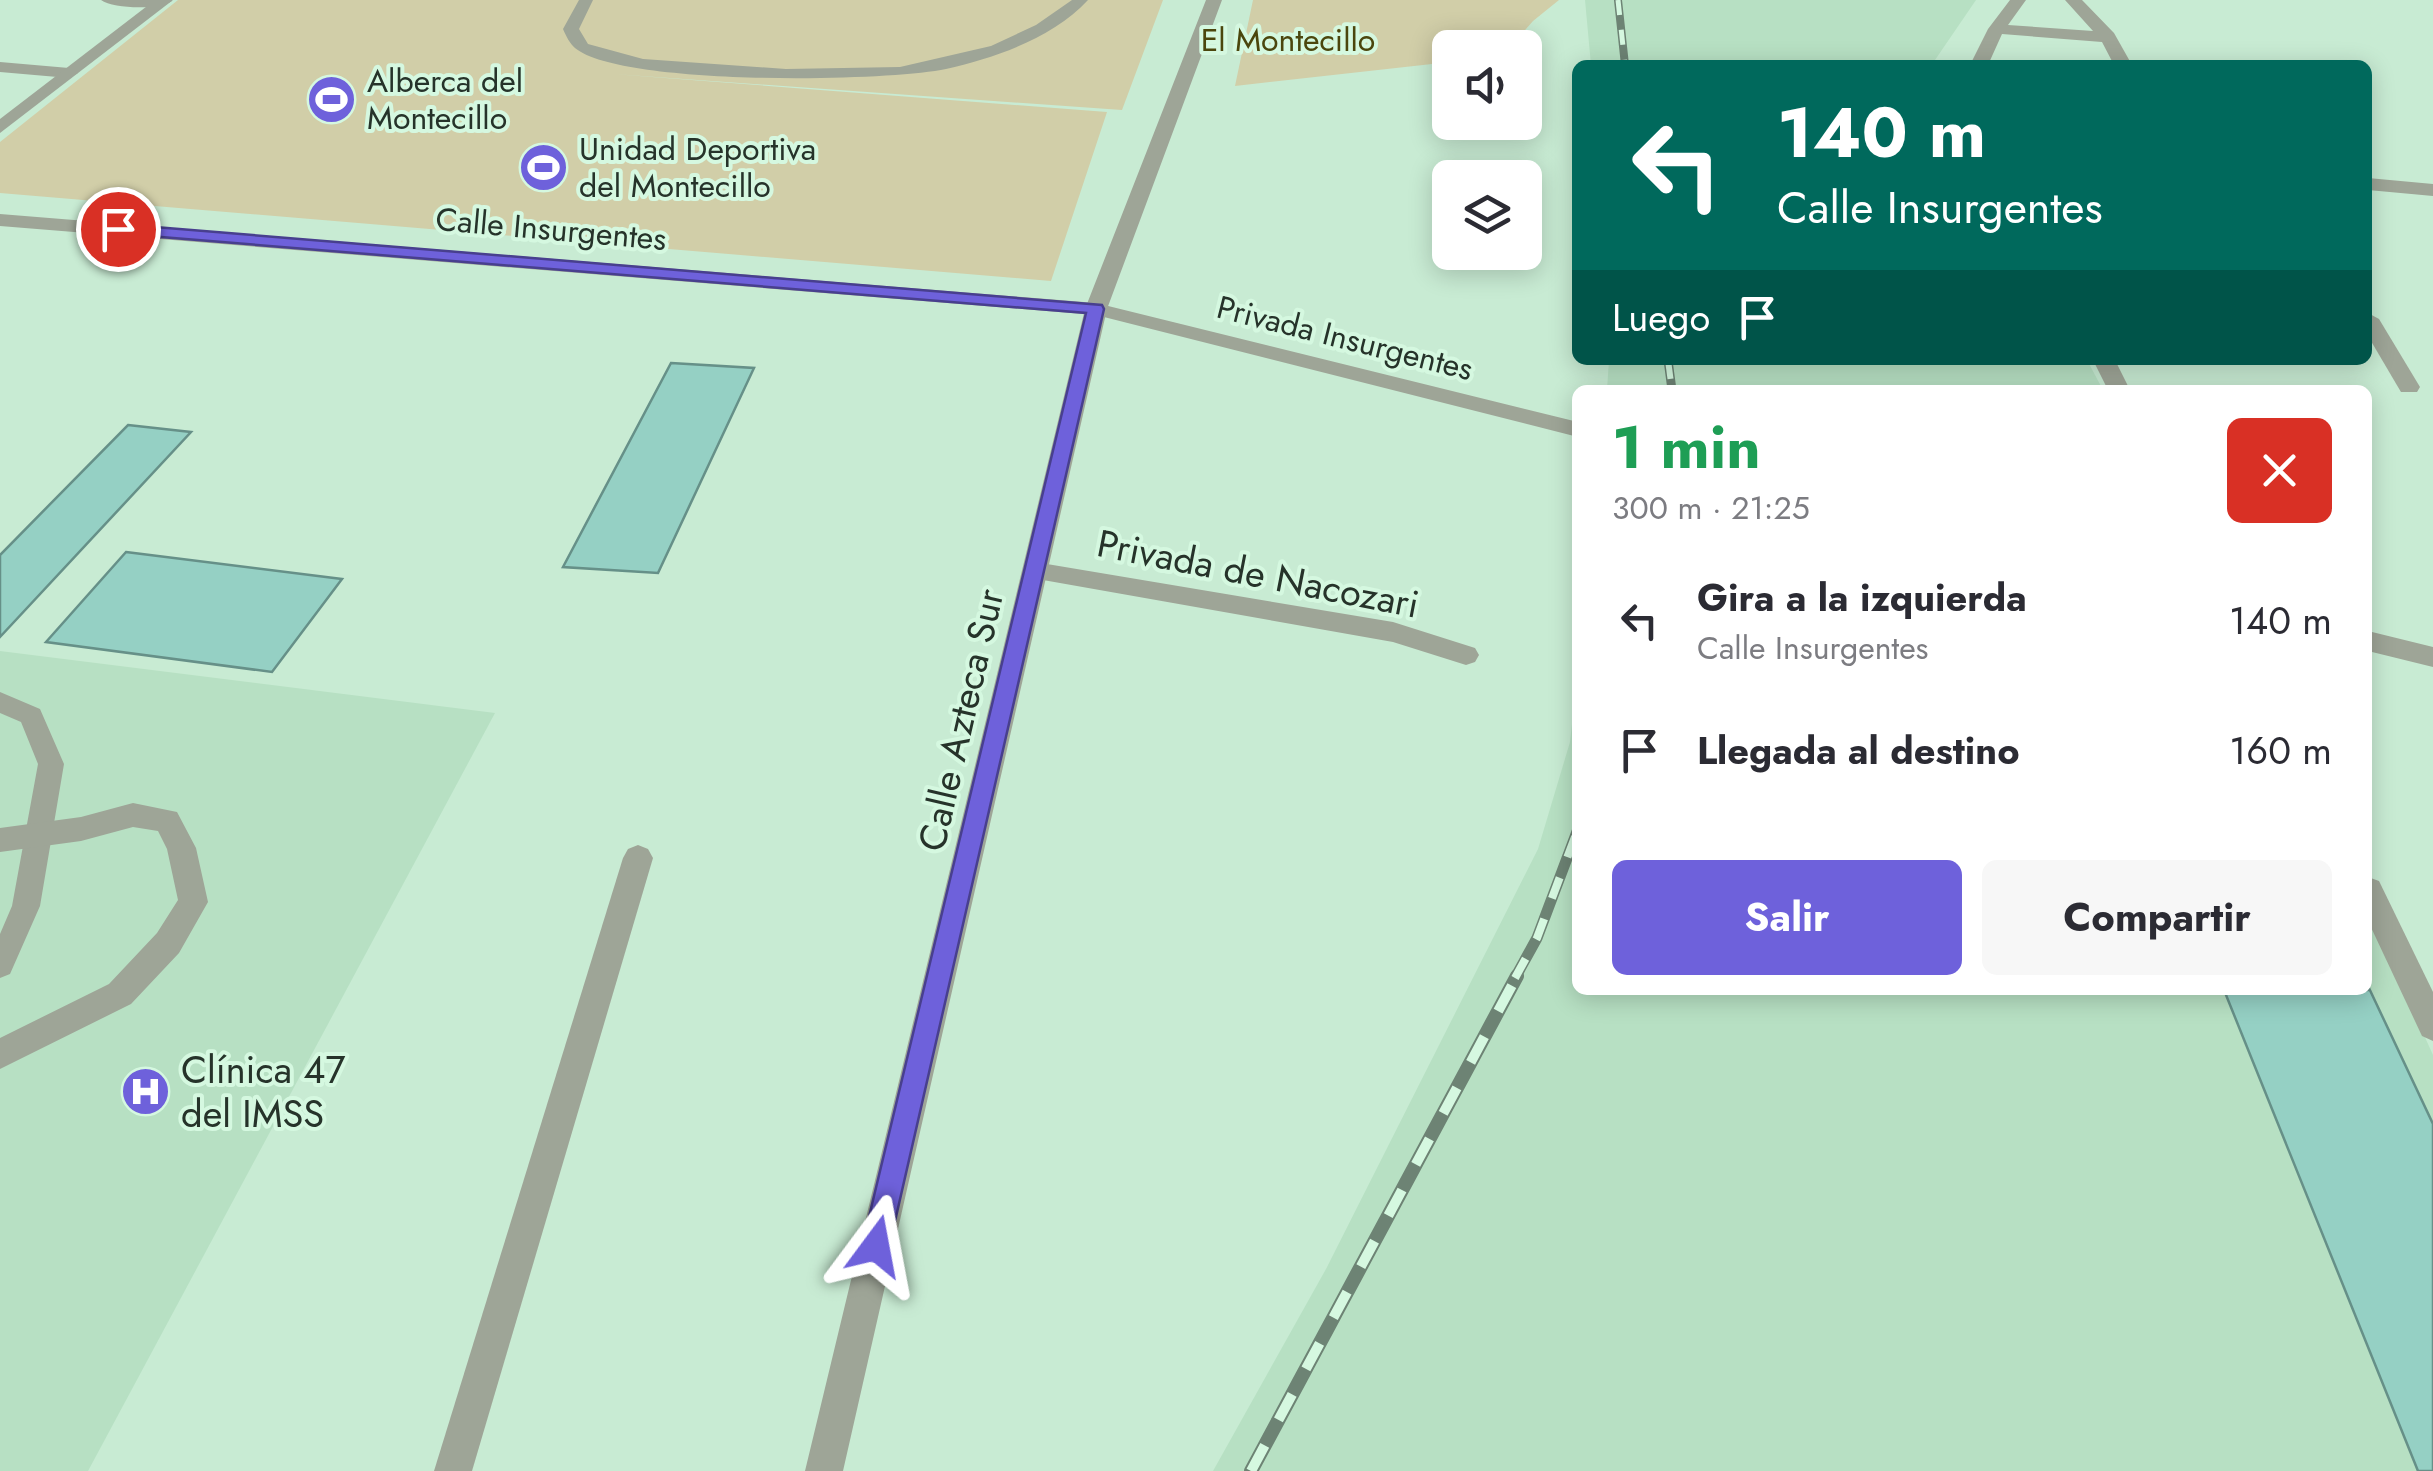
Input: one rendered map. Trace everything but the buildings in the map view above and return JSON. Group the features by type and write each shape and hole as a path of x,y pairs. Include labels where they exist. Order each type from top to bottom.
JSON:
{"street":[{"path":"109,0 164,1"},
{"name":"Calle Azteca Sur","path":"824,1471 1096,309 1214,0"},
{"path":"1981,60 1996,30 2018,0"},
{"path":"2073,0 2108,37 2120,60"},
{"path":"0,128 164,1"},
{"path":"1996,30 2108,37"},
{"path":"0,67 69,73"},
{"path":"2372,184 2433,190"},
{"name":"Calle Insurgentes","path":"0,220 1096,309"},
{"name":"Privada Insurgentes","path":"1096,309 1572,428"},
{"path":"2372,326 2409,387"},
{"name":"Privada de Nacozari","path":"1035,571 1392,632 1466,656"},
{"path":"2372,642 2433,658"},
{"path":"0,840 133,815 167,821 181,848 193,902 168,944 120,994 0,1054"},
{"path":"453,1471 638,858"},
{"path":"2372,898 2433,1026"}],"lane":[{"path":"586,0 571,29 580,46 602,56 665,65 792,74 901,72 974,56 1032,34 1081,0"},
{"path":"0,702 31,716 51,764 26,906 0,965"}],"shaded area":[{"path":"1585,0 1976,0 1935,60 1591,60"},
{"path":"1609,365 2090,365 2100,385 1607,385"},
{"name":"Clínica 47 del IMSS","path":"0,651 495,713 88,1471 0,1471"},
{"path":"1572,724 1572,995 2372,995 2372,920 2433,1055 2433,1471 1213,1471 1326,1269 1538,849"}],"green space":[{"name":"Unidad Deportiva del Montecillo","path":"178,0 1163,0 1122,110 613,74 1107,112 1051,281 0,193 0,142"},
{"name":"El Montecillo","path":"1253,0 1559,0 1525,30 1432,30 1432,64 1235,86"}],"railway":[{"path":"1618,0 1624,60"},
{"path":"1669,365 1671,385"},
{"path":"1515,978 1537,938 1572,845"},
{"path":"1251,1471 1517,976"}],"place":[{"name":"Alberca del Montecillo","path":"332,99"},
{"name":"Unidad Deportiva del Montecillo","path":"544,167"},
{"name":"Clínica 47 del IMSS","path":"146,1092"}],"route":[{"path":"118,229 1096,309 876,1246"}]}
